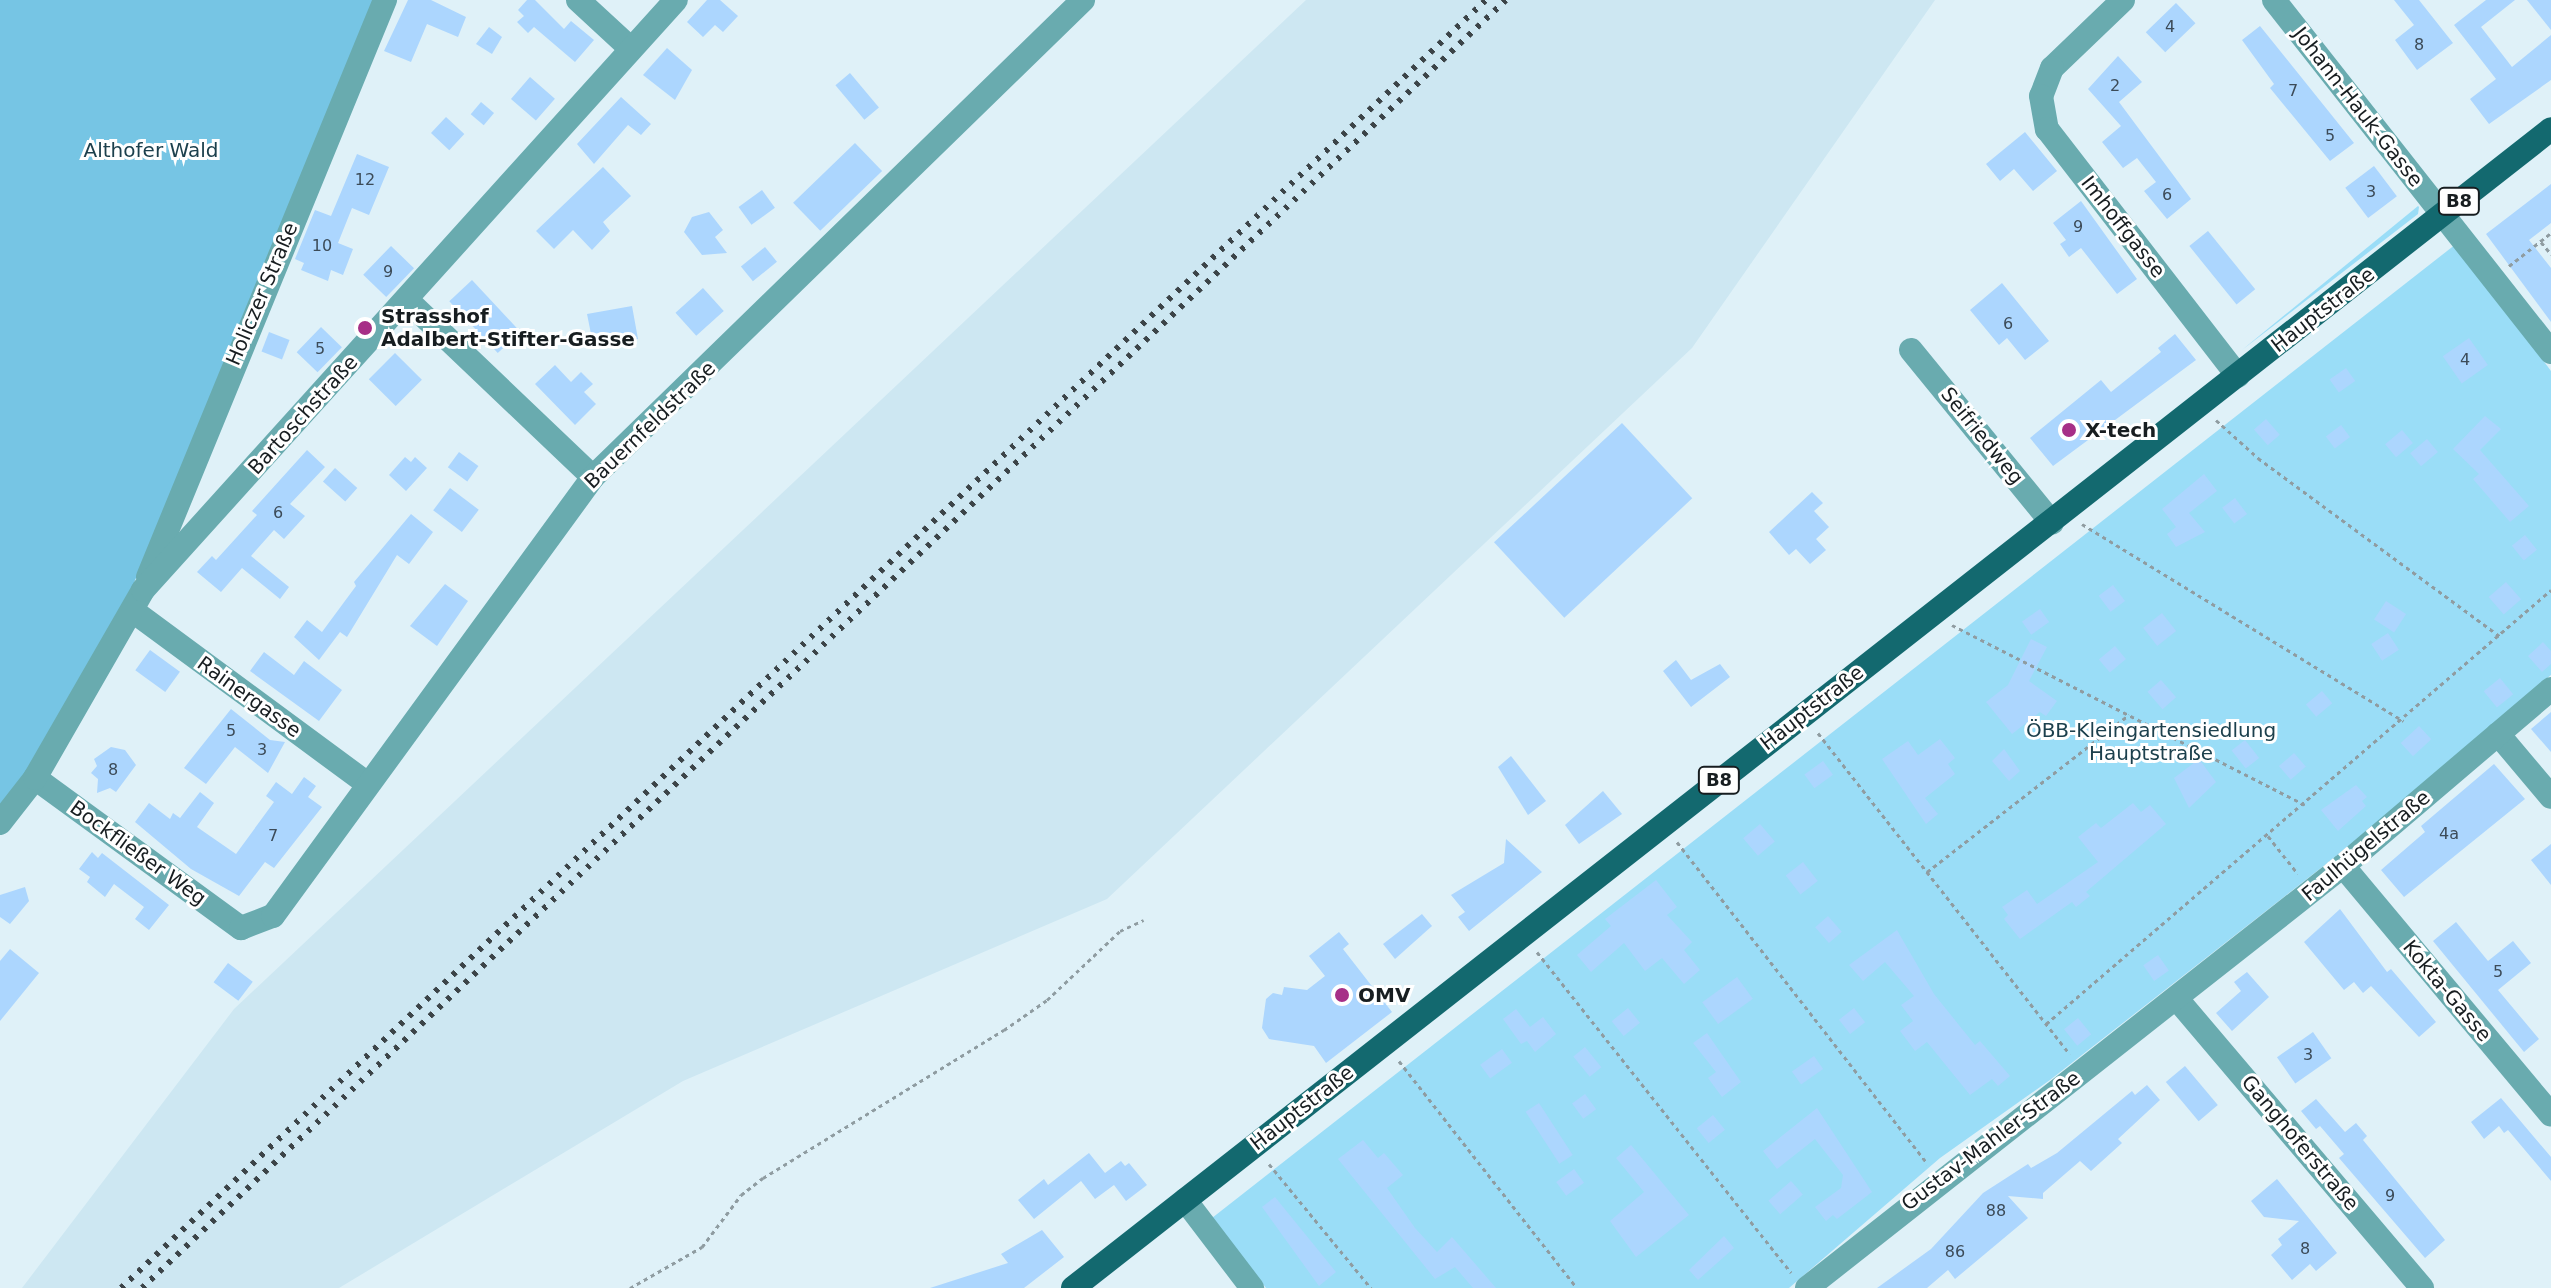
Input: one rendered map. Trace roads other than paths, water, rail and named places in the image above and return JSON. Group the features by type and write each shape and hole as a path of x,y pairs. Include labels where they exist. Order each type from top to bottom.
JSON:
{"main road":[{"name":"Hauptstraße","path":"1073,1288 2551,129"}],"street":[{"name":"Holiczer Straße","path":"138,601 385,0"},
{"path":"578,0 630,48"},
{"name":"Bartoschstraße","path":"0,823 35,778 138,601 676,0"},
{"name":"Imhoffgasse","path":"2123,0 2052,68 2041,96 2047,129 2238,376"},
{"name":"Johann-Hauk-Gasse","path":"2274,0 2551,352"},
{"name":"Bauernfeldstraße","path":"241,928 273,916 365,782 593,477 723,354 849,223 1069,6"},
{"path":"408,301 593,477"},
{"name":"Seifriedweg","path":"1911,350 2058,518"},
{"name":"Rainergasse","path":"138,601 365,782"},
{"name":"Faulhügelstraße","path":"2177,999 2343,866 2551,689"},
{"path":"2498,734 2551,797"},
{"name":"Bockfließer Weg","path":"35,778 241,928"},
{"name":"Kokta-Gasse","path":"2343,866 2551,1115"},
{"name":"Gustav-Mahler-Straße","path":"1800,1282 1940,1180 2177,999"},
{"name":"Ganghoferstraße","path":"2177,999 2422,1288"},
{"path":"1185,1200 1252,1288"}],"railway":[{"path":"121,1288 1486,0"},
{"path":"142,1288 1506,0"}],"place":[{"name":"Strasshof Adalbert-Stifter-Gasse","path":"365,328"},
{"name":"X-tech","path":"2069,430"},
{"name":"OMV","path":"1342,995"}],"park label":[{"name":"Althofer Wald","path":"151,150"},
{"name":"ÖBB-Kleingartensiedlung Hauptstraße","path":"2151,742"}]}
